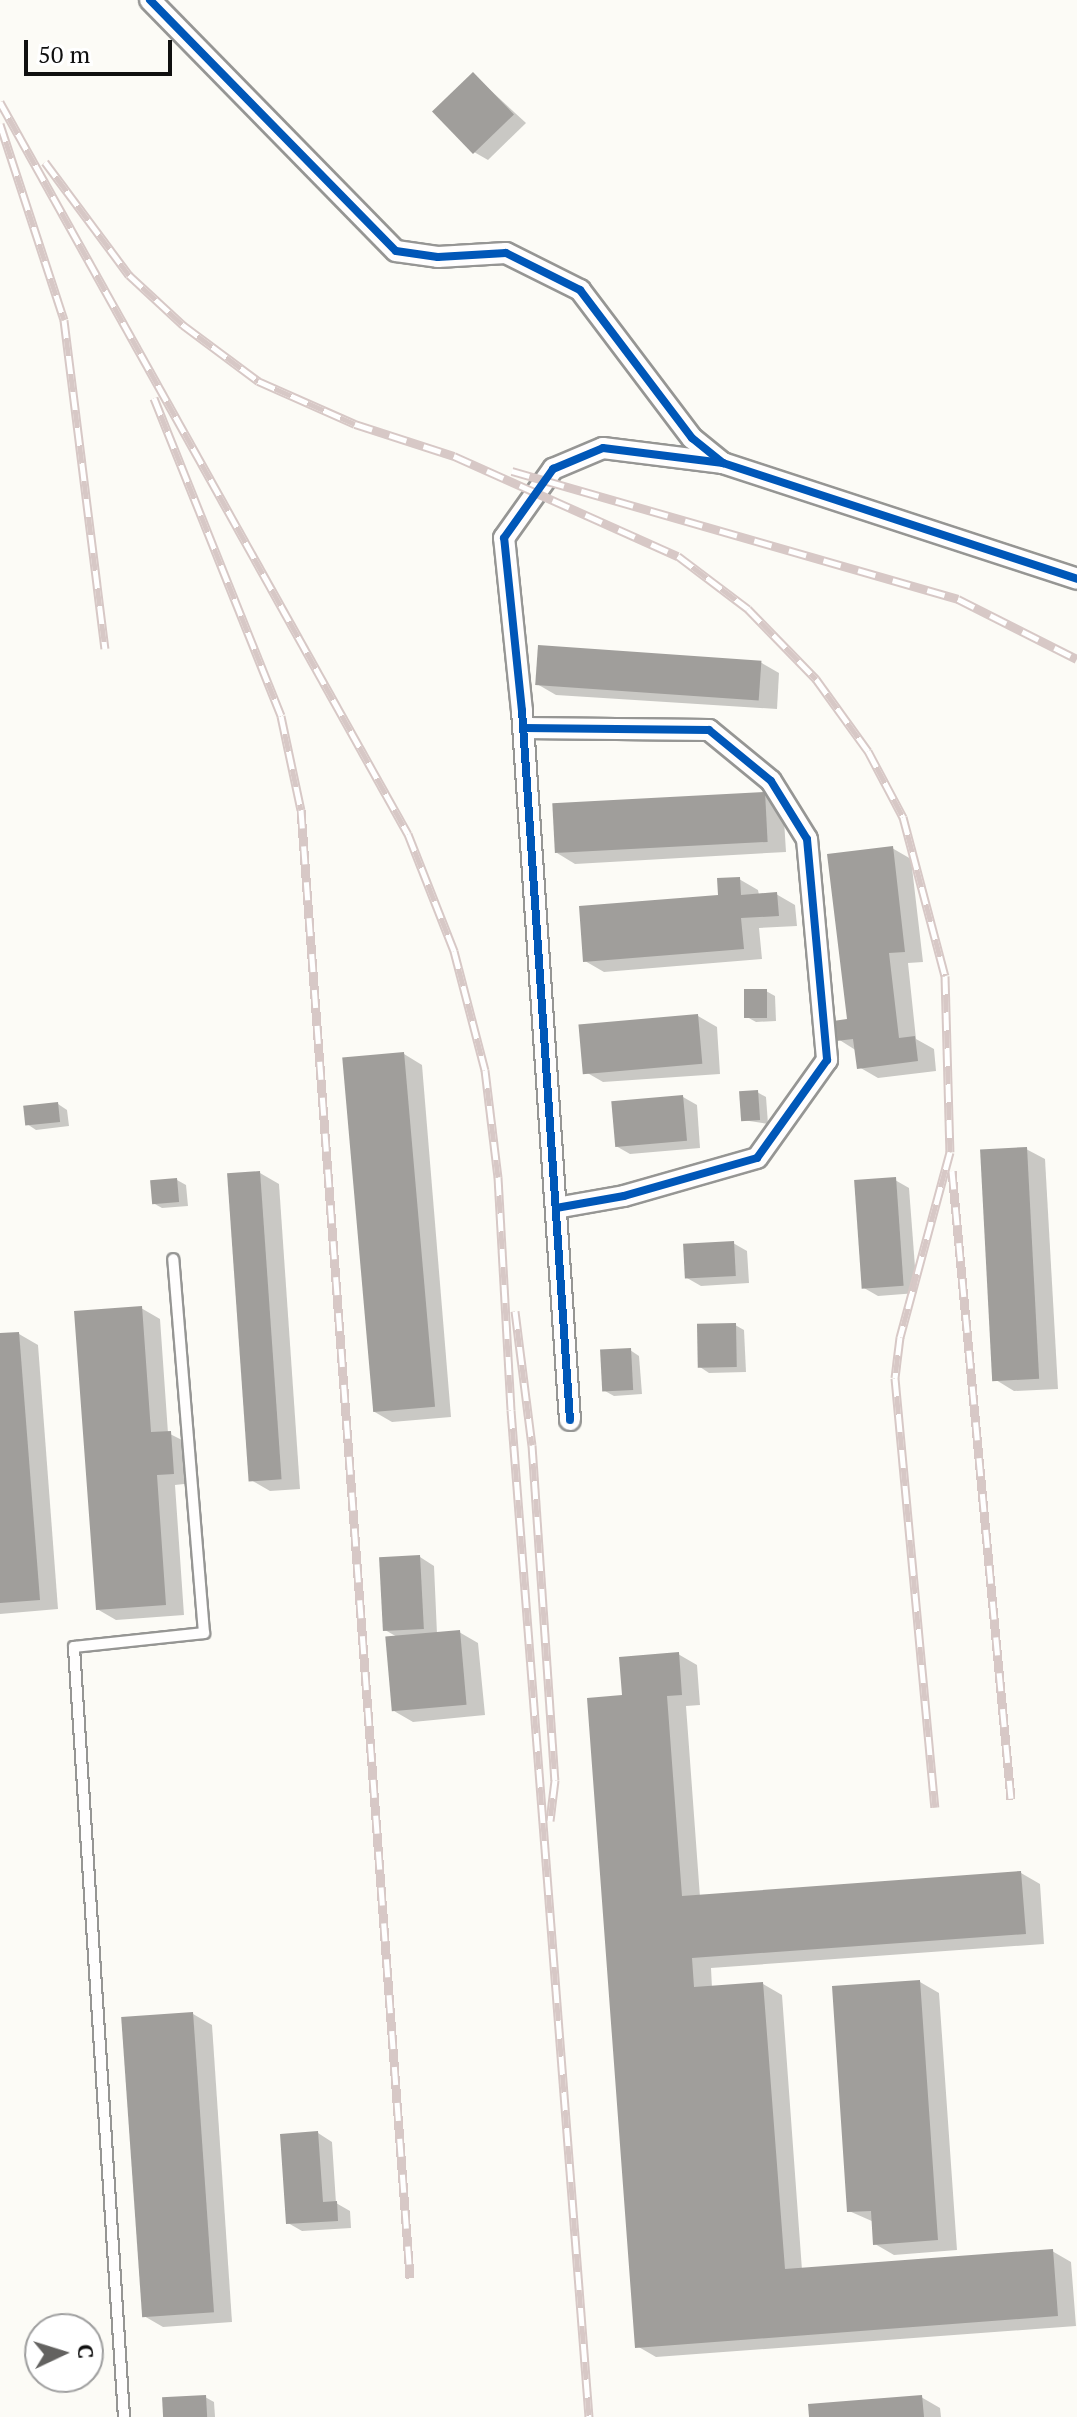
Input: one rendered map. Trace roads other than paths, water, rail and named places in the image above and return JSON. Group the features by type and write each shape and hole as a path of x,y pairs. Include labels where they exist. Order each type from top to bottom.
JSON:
{"street":[{"path":"150,0 396,251 438,257 506,253 580,290 692,438 723,463"},
{"path":"570,1420 524,728 504,538 553,469 603,448 723,463 1077,579"},
{"path":"524,728 709,730 771,781 807,839 827,1060 757,1158 624,1196 556,1208"}],"lane":[{"path":"124,2417 74,1647 204,1633 173,1259"}],"railway":[{"path":"0,102 408,834 454,951 485,1070 498,1177 511,1410 589,2417"},
{"path":"0,124 64,320 105,648"},
{"path":"45,162 129,275 183,325 258,381 355,424 454,456 678,556 748,609 816,679 868,751 903,817 945,976 950,1152 900,1337 895,1378 935,1807"},
{"path":"154,398 281,716 301,810 410,2278"},
{"path":"512,471 958,599 1077,659"},
{"path":"952,1171 1011,1799"},
{"path":"515,1311 532,1445 555,1780 550,1821"}]}
